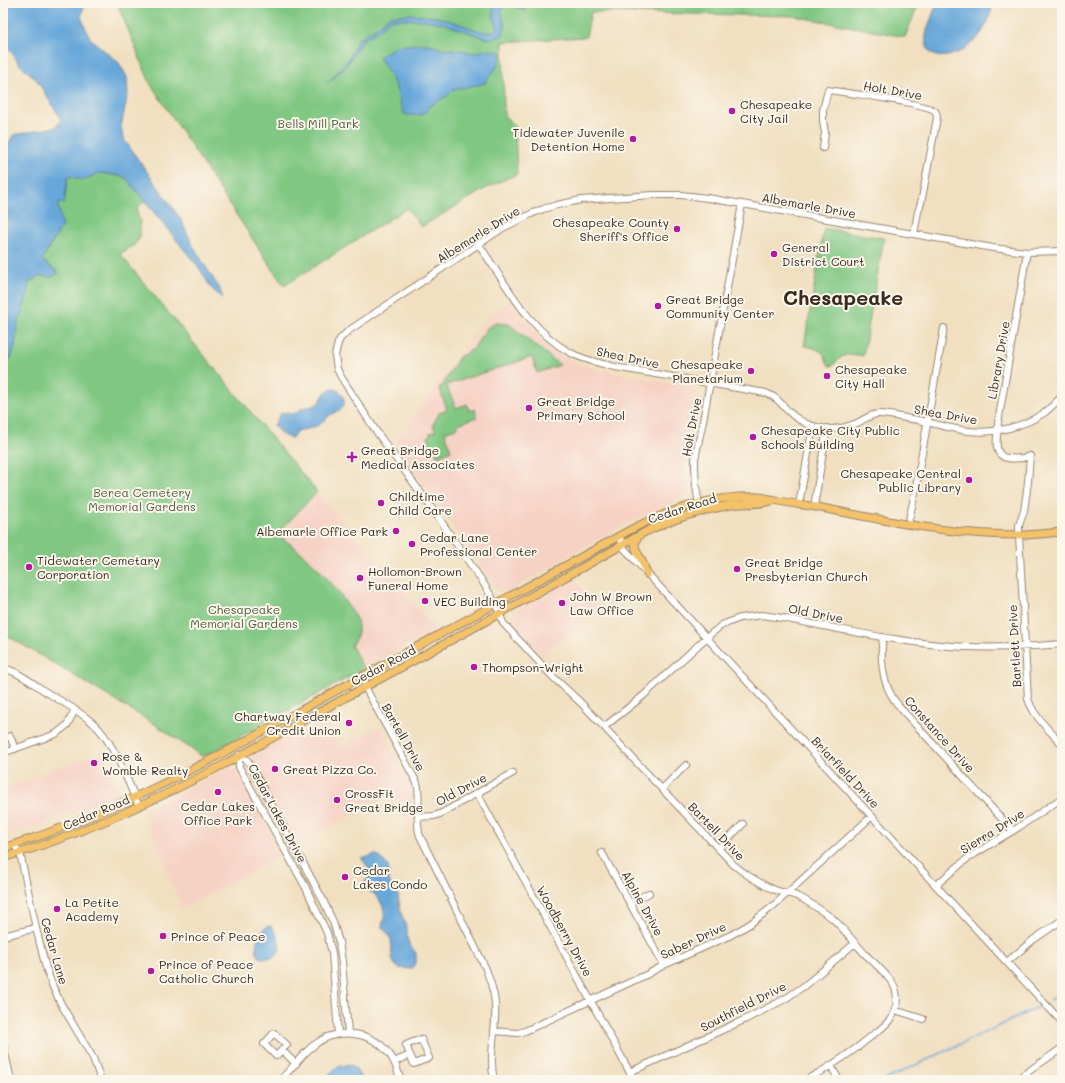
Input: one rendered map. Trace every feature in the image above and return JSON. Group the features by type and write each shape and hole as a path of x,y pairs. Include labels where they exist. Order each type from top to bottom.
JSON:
{"main road":[{"name":"Cedar Road","path":"3,848 74,823 175,778 392,662 620,535 655,517 681,508 711,501 759,497 940,530 974,534 1019,535 1062,532"},
{"name":"Cedar Road","path":"3,858 80,832 139,806 239,756 454,639 639,535 658,526 700,512 730,505 767,503 774,500"},
{"path":"639,535 636,539 635,547 647,574"},
{"path":"216,756 239,756 240,751 244,746 289,722 308,706"}],"street":[{"name":"Holt Drive","path":"823,148 825,133 823,110 828,90 910,103 930,108 935,111 937,114 935,128 914,234"},
{"name":"Albemarle Drive","path":"498,613 496,604 463,552 376,431 341,377 337,369 335,355 340,339 348,331 503,228 531,214 557,205 580,200 653,195 681,195 708,198 980,246 1027,252 1062,251"},
{"name":"Holt Drive","path":"700,512 695,477 695,459 742,204"},
{"name":"Shea Drive","path":"479,245 517,302 537,328 569,352 594,362 615,367 766,393 779,401 798,419 813,426 827,428 848,426 868,417 882,414 969,431 998,430 1022,424 1035,418 1049,409 1062,396"},
{"name":"Library Drive","path":"1019,535 1024,511 1030,456 1016,459 1001,457 997,448 997,436 1027,252"},
{"path":"908,524 915,493 944,330"},
{"path":"798,504 813,426"},
{"path":"814,507 827,428"},
{"path":"620,535 621,545"},
{"name":"Bartlett Drive","path":"1019,535 1028,699 1030,707 1035,714 1062,744"},
{"name":"Briarfield Drive","path":"621,545 1062,1022"},
{"name":"Bartell Drive","path":"498,613 503,623 552,676 580,702 734,865 752,878 771,888 799,897 832,919 892,983 897,996 895,1010"},
{"name":"Old Drive","path":"604,727 644,696 707,637 722,625 740,618 762,615 883,637 965,647 1062,644"},
{"name":"Constance Drive","path":"883,637 881,652 883,671 893,699 1013,831"},
{"path":"3,668 12,671 75,710 94,724 114,752 139,806"},
{"name":"Bartell Drive","path":"364,676 365,687 417,783 419,792 418,828 420,836 489,978 496,1007 492,1063 494,1080"},
{"path":"3,753 56,734 67,725 75,710"},
{"path":"3,738 10,736 15,749"},
{"name":"Cedar Lakes Drive","path":"338,1034 332,953 327,933 305,886 239,767 239,756 248,761 333,922 339,942 342,962 348,1033"},
{"path":"662,789 686,765"},
{"name":"Old Drive","path":"418,818 440,814 513,774"},
{"name":"Woodberry Drive","path":"477,793 634,1080"},
{"name":"Sierra Drive","path":"936,885 968,858 1013,831 1062,798"},
{"name":"Saber Drive","path":"494,1031 522,1032 744,928 762,916 872,816"},
{"path":"718,849 743,824"},
{"name":"Cedar Lane","path":"14,844 20,853 42,955 53,987 61,1004 94,1058 101,1080"},
{"name":"Alpine Drive","path":"602,852 664,965"},
{"path":"630,903 649,892"},
{"path":"1007,962 1033,940 1062,920"},
{"path":"3,936 36,928"},
{"name":"Southfield Drive","path":"630,1072 746,1019 785,998 804,986 855,943"},
{"path":"806,1080 838,1062 860,1046 892,1018 895,1010 923,1019"},
{"path":"280,1080 314,1045 324,1039 338,1034 348,1033 357,1034 374,1041 384,1048 394,1062 401,1080"},
{"path":"3,1045 11,1080"},
{"path":"1016,1080 1062,1048"},
{"path":"282,1050 296,1064"},
{"path":"394,1062 410,1055"},
{"path":"830,1066 839,1080"}],"shaded area":[{"path":"510,301 521,317 554,350 568,359 593,369 691,387 697,391 700,399 684,464 686,494 684,499 628,522 504,594 498,591 395,442 484,321"},
{"name":"Hollomon-Brown Funeral Home","path":"317,492 436,629 364,669 351,645 354,641 358,625 356,619 336,587 308,557 277,534"},
{"name":"John W Brown Law Office","path":"573,578 597,606 542,656 525,638 517,626 514,619 516,609"},
{"path":"322,715 340,748 380,726 411,786 411,827 414,837 392,792 299,843 287,826 253,762 252,757 254,752 258,749"},
{"path":"102,751 119,796 3,838 3,788 18,784"},
{"path":"230,768 237,772 282,855 182,909 144,811"}],"green space":[{"name":"Bells Mill Park","path":"117,3 919,3 905,37 794,16 591,12 586,37 503,42 504,115 515,127 517,174 485,189 421,227 407,208 284,286 150,83"},
{"name":"Berea Cemetery Memorial Gardens","path":"99,173 126,178 145,201 138,207 137,212 140,222 140,238 133,246 120,254 317,492 277,534 307,558 325,576 352,611 358,625 357,635 351,645 364,669 203,757 156,725 3,633 3,358 22,292 55,211 58,194 64,201 68,176 84,180"},
{"path":"824,228 884,238 863,356 854,354 847,355 841,357 834,365 831,366 829,366 825,356 821,352 804,346"},
{"path":"496,323 509,324 560,365 537,373 532,357 446,385 456,408 467,404 469,411 475,409 477,417 458,424 458,427 445,432 451,450 438,456 429,443 430,441 428,438 431,432 435,431 433,425 439,413 447,410 439,387 444,385 459,357 473,349 487,328"}],"water":[{"path":"3,3 92,3 84,7 81,17 90,38 119,63 127,77 128,93 121,127 123,138 180,218 194,248 220,289 223,299 211,288 200,269 126,178 99,173 84,180 68,176 64,205 60,201 58,206 62,226 42,260 59,273 52,277 39,276 29,282 29,291 17,327 15,346 11,358 3,364 3,235 7,228 8,216 3,205 3,155 13,135 56,127 61,119 36,79 19,64 3,40"},
{"path":"494,3 506,3 505,7 501,11 505,26 502,36 488,39 442,23 424,20 390,20 380,29 363,39 347,65 327,84 348,60 358,39 377,27 390,16 410,14 442,18 483,32 491,32 498,27 493,15"},
{"path":"506,3 515,3 524,8 525,11"},
{"path":"937,3 992,3 992,9 986,26 970,45 949,56 941,56 935,55 930,51 927,45 926,35"},
{"path":"429,44 439,48 461,50 473,53 485,50 498,51 502,54 496,68 485,83 453,90 447,96 428,107 427,112 419,115 407,115 404,114 393,82 379,57 396,46"},
{"path":"333,389 341,392 344,399 344,405 341,409 330,415 319,425 296,431 294,436 291,438 279,432 275,427 274,425 281,414 285,412 290,414 296,413 300,409 313,406 319,403 325,392"},
{"path":"375,854 388,866 389,881 398,895 400,910 407,929 407,938 410,946 416,953 416,961 412,969 399,968 393,962 390,937 382,926 384,910 378,898 372,892 362,888 362,884 368,878 369,871 361,858"},
{"path":"268,926 271,926 278,937 280,946 279,951 273,957 260,958 256,950 257,941 261,932"},
{"path":"350,1064 355,1068 362,1080 323,1080 337,1067"}],"waterway":[{"path":"1049,1000 1062,994"},
{"path":"884,1080 1043,1005"}],"place":[{"name":"Chesapeake City Jail","path":"732,111"},
{"name":"Tidewater Juvenile Detention Home","path":"633,139"},
{"name":"Chesapeake County Sheriff's Office","path":"677,229"},
{"name":"General District Court","path":"774,254"},
{"name":"Great Bridge Community Center","path":"658,306"},
{"name":"Chesapeake Planetarium","path":"751,371"},
{"name":"Chesapeake City Hall","path":"827,376"},
{"name":"Great Bridge Primary School","path":"529,408"},
{"name":"Chesapeake City Public Schools Building","path":"753,437"},
{"name":"Great Bridge Medical Associates","path":"352,457"},
{"name":"Chesapeake Central Public Library","path":"969,480"},
{"name":"Childtime Child Care","path":"381,503"},
{"name":"Albemarle Office Park","path":"396,531"},
{"name":"Cedar Lane Professional Center","path":"412,544"},
{"name":"Tidewater Cemetary Corporation","path":"29,567"},
{"name":"Great Bridge Presbyterian Church","path":"737,569"},
{"name":"Hollomon-Brown Funeral Home","path":"360,578"},
{"name":"VEC Building","path":"425,601"},
{"name":"John W Brown Law Office","path":"562,603"},
{"name":"Thompson-Wright","path":"474,667"},
{"name":"Chartway Federal Credit Union","path":"349,723"},
{"name":"Rose & Womble Realty","path":"94,763"},
{"name":"Great Pizza Co.","path":"275,769"},
{"name":"Cedar Lakes Office Park","path":"218,792"},
{"name":"CrossFit Great Bridge","path":"337,800"},
{"name":"Cedar Lakes Condo","path":"345,877"},
{"name":"La Petite Academy","path":"57,909"},
{"name":"Prince of Peace","path":"163,936"},
{"name":"Prince of Peace Catholic Church","path":"151,971"}],"district":[{"name":"Chesapeake","path":"843,297"}],"park label":[{"name":"Chesapeake Memorial Gardens","path":"244,616"}]}
